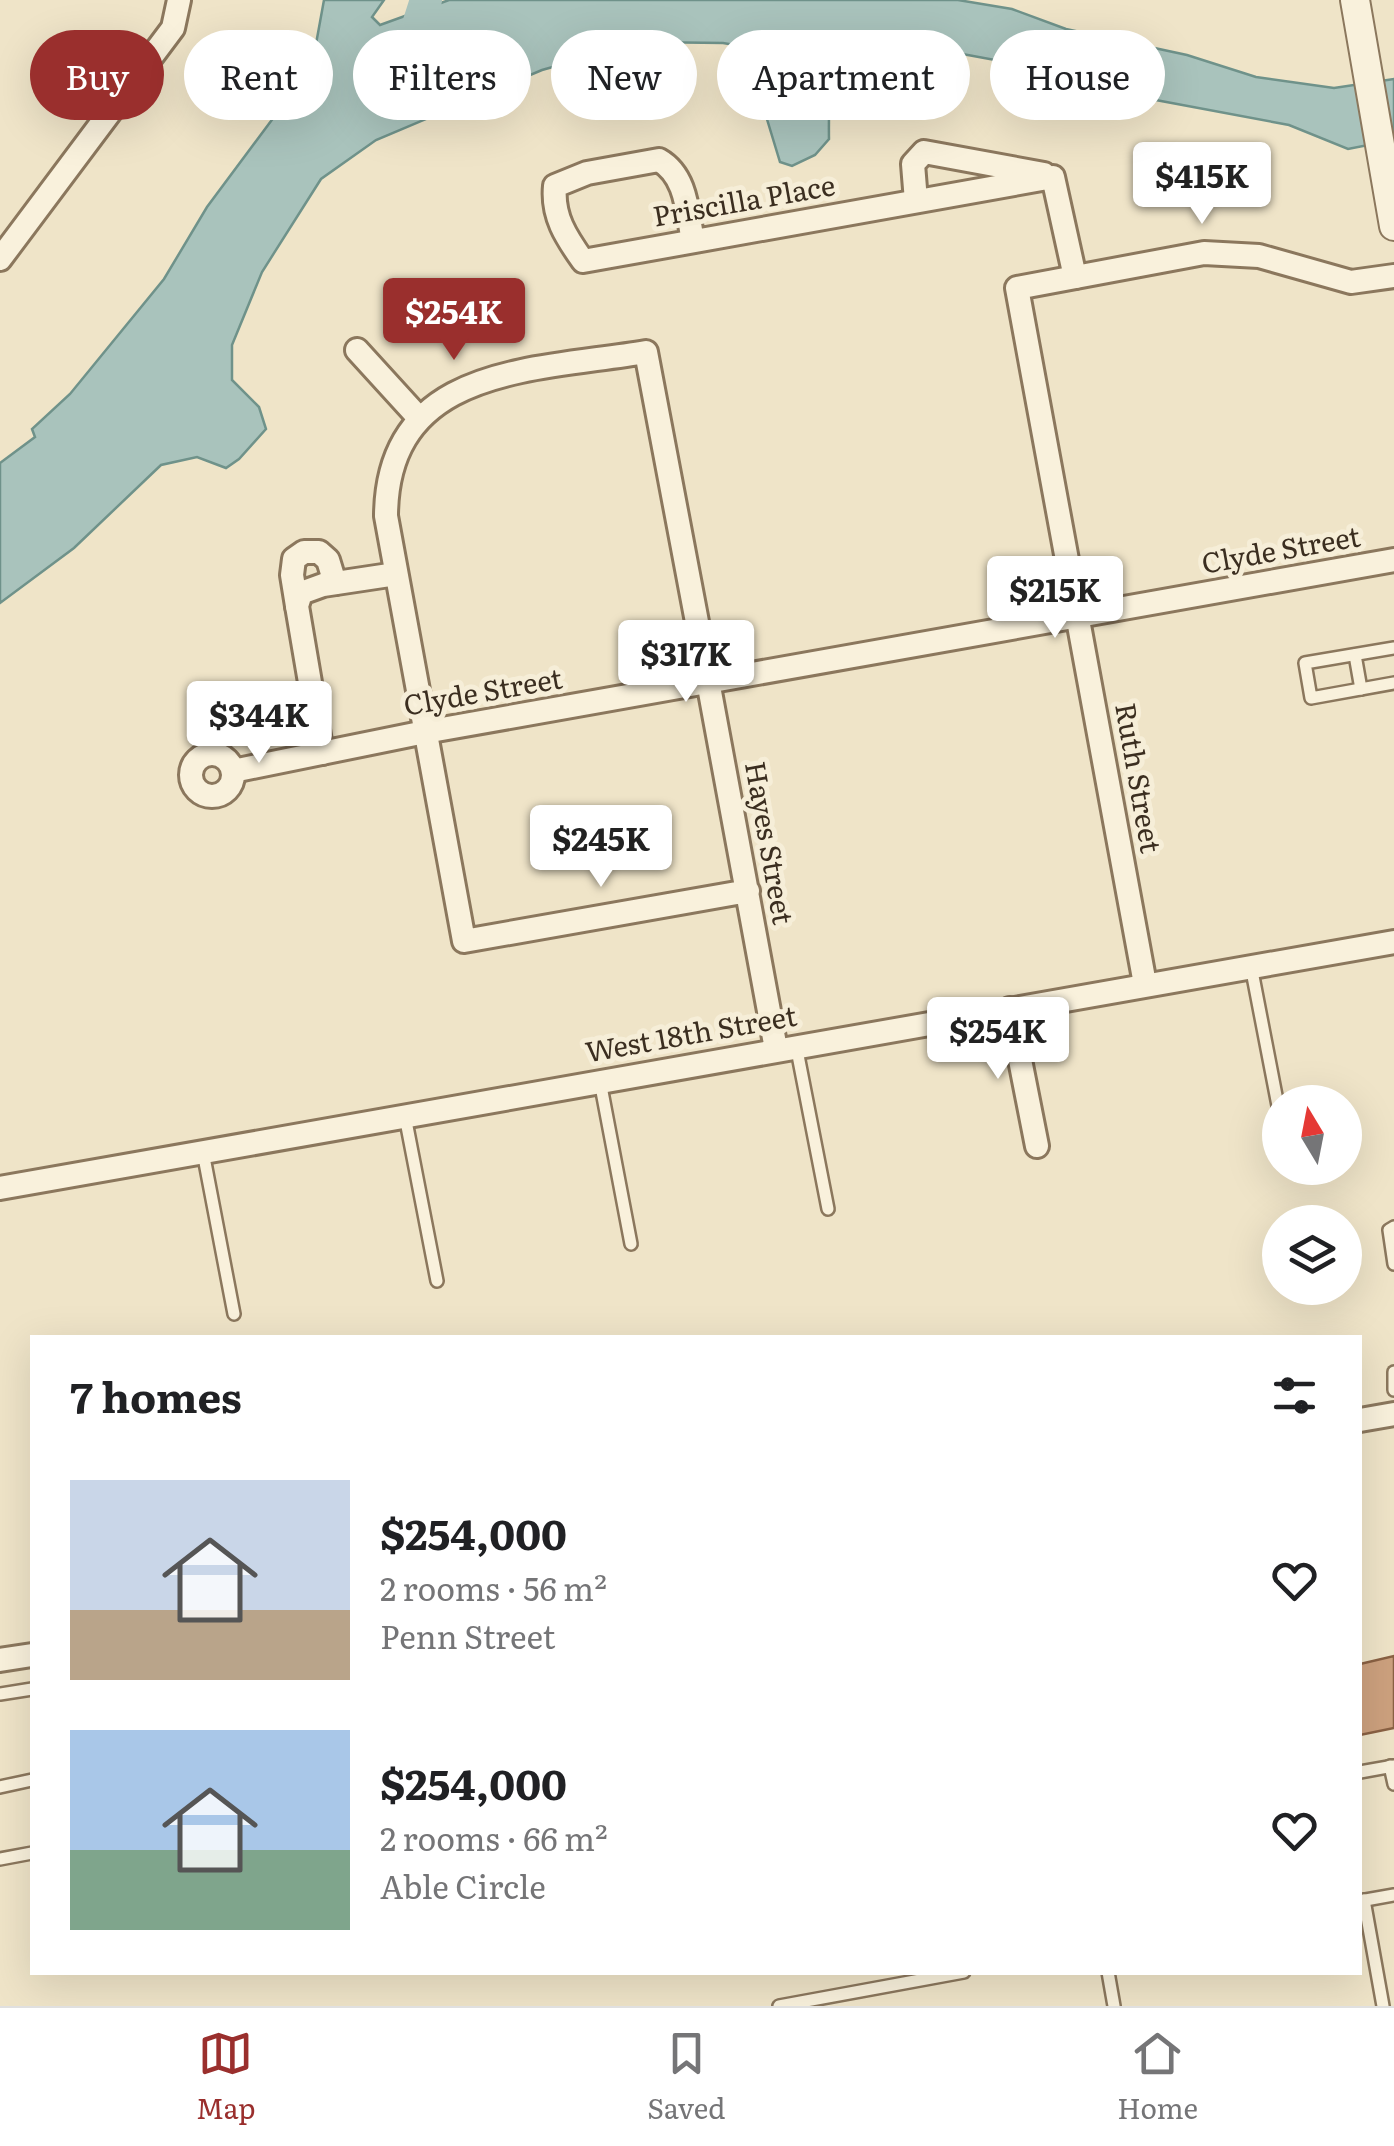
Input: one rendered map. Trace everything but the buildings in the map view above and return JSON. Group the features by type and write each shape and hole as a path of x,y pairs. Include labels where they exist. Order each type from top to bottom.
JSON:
{"street":[{"path":"0,258 173,28 179,0"},
{"path":"1355,0 1394,226"},
{"path":"916,201 913,164 918,154 924,152 1053,176 1075,277 1204,253 1260,256 1351,282 1394,276"},
{"name":"Priscilla Place","path":"693,241 681,184 674,168 660,160 587,173 555,186 553,202 563,234 583,261 1053,176"},
{"name":"Ruth Street","path":"1075,277 1017,288 1145,984"},
{"path":"357,350 419,418 391,468 386,516 464,941 748,891"},
{"name":"Hayes Street","path":"419,418 450,393 484,380 646,352 748,891 786,1047"},
{"path":"322,753 292,575 294,560 304,552 320,552 328,560 335,583"},
{"name":"Clyde Street","path":"233,770 425,732 1394,560"},
{"path":"298,606 301,593 335,583 396,574"},
{"name":"West 18th Street","path":"0,1188 1394,942"},
{"path":"1010,1009 1037,1146"},
{"path":"1362,1420 1394,1414"},
{"path":"0,1660 30,1654"}],"lane":[{"path":"1394,648 1304,663 1311,698 1394,684"},
{"path":"1355,655 1361,689"},
{"path":"1251,966 1274,1085"},
{"path":"786,1047 828,1209"},
{"path":"600,1081 631,1244"},
{"path":"405,1116 437,1281"},
{"path":"203,1152 234,1314"},
{"path":"1394,1227 1389,1230 1389,1238 1394,1264"},
{"path":"1394,1372 1394,1390"},
{"path":"0,1694 30,1689"},
{"path":"1362,1772 1392,1766 1394,1784"},
{"path":"0,1786 30,1780"},
{"path":"0,1859 30,1853"},
{"path":"1383,2006 1362,1900 1394,1894"},
{"path":"779,2006 855,1999 952,1975"},
{"path":"1109,1975 1114,2006"}],"water":[{"path":"324,0 384,0 372,17 380,25 449,0 958,0 1012,9 1071,30 990,30 990,59 970,55 970,30 717,30 717,43 697,43 697,30 551,30 551,67 531,75 531,30 353,30 353,120 423,120 376,140 321,179 262,272 232,345 232,380 259,407 266,429 226,468 197,457 161,465 74,548 0,603 0,463 35,437 32,429 70,394 164,279 207,207 272,120 333,120 333,30 319,30"},
{"path":"1165,50 1256,77 1334,88 1394,79 1394,140 1348,149 1289,125 1165,102"},
{"path":"767,120 829,120 829,139 815,155 792,166 780,162"}],"waterway":[{"path":"416,30 426,0"}]}
